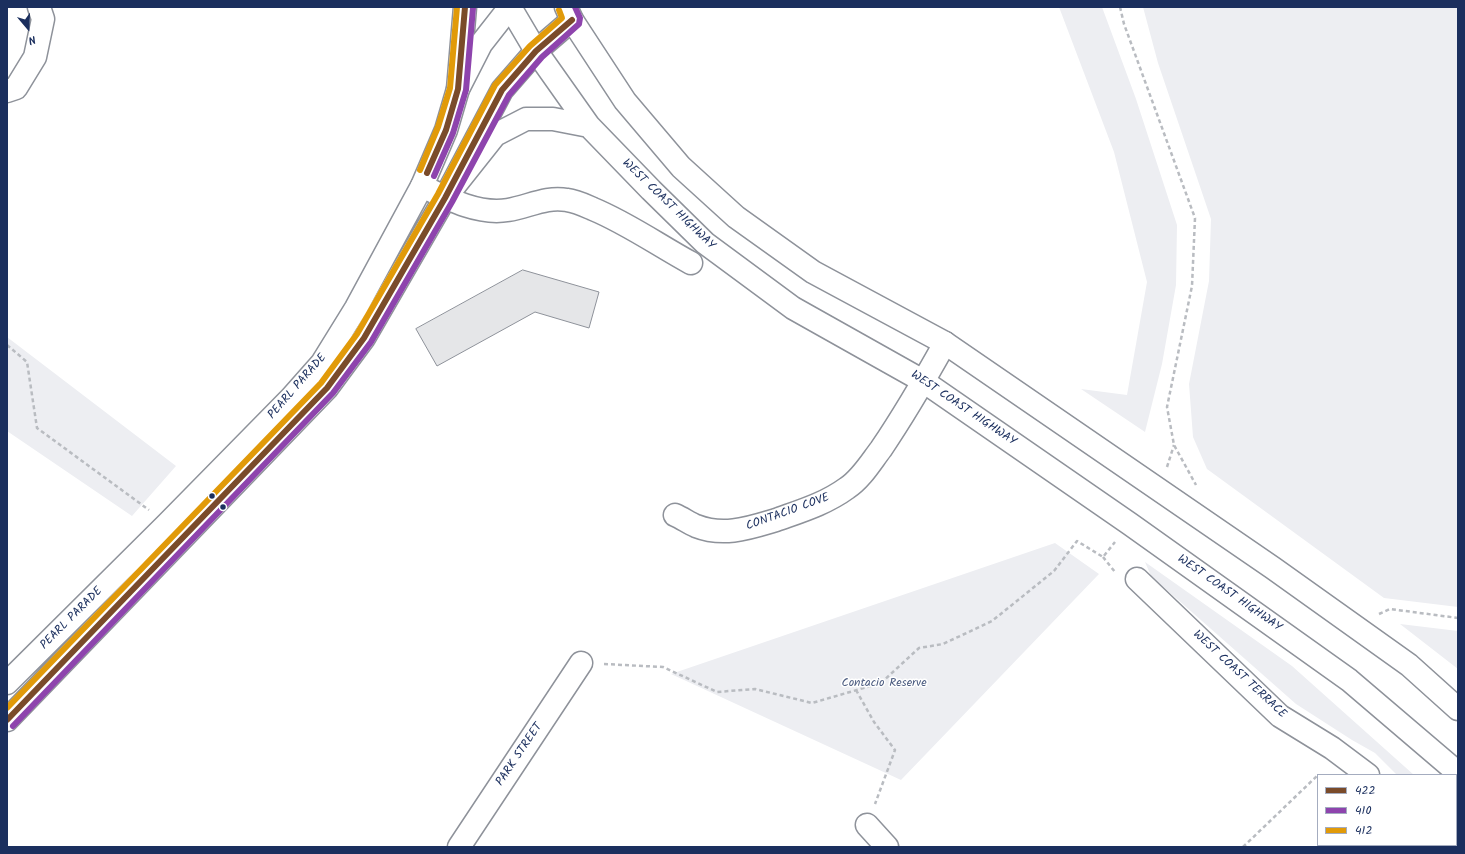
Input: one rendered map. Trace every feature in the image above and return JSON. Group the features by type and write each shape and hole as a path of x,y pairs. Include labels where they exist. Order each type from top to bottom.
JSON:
{"main road":[{"path":"458,89 465,7"},
{"name":"PEARL PARADE","path":"7,683 167,524 291,398 322,363 356,308 422,186 446,130 458,89 481,44 510,7"},
{"name":"WEST COAST HIGHWAY","path":"510,7 536,51 588,126 705,243 793,308 923,381 1130,524 1349,680 1458,773"},
{"path":"7,91 16,88 35,57 41,13"},
{"path":"569,13 630,107 681,167 736,217 813,272 945,343 1273,568 1409,665 1458,709"},
{"name":"PEARL PARADE","path":"7,720 327,388 364,338 445,198 502,90 569,13"},
{"path":"445,198 495,135 526,119 553,119 588,126"},
{"path":"422,186 445,198 472,207 496,212 554,199 567,200 603,213 691,263"},
{"name":"CONTACIO COVE","path":"675,515 696,526 713,531 727,532 747,529 826,502 849,487 868,467 908,408 945,343"},
{"name":"WEST COAST TERRACE","path":"1137,579 1280,716 1332,748 1367,774"},
{"name":"PARK STREET","path":"459,847 581,663"},
{"path":"867,825 887,847"}],"path":[{"path":"1120,7 1124,24 1195,218 1192,286 1168,407 1174,445 1196,485"},
{"path":"7,346 27,362 37,428 167,524"},
{"path":"1154,486 1168,466 1174,445"},
{"path":"581,663 663,667 717,692 755,689 812,703 881,683 919,648 943,644 992,621 1054,571 1077,541 1103,557 1130,524"},
{"path":"1373,609 1385,619"},
{"path":"1379,614 1390,609 1458,618"},
{"path":"856,690 874,722 895,750 867,825"},
{"path":"1243,847 1317,777"}],"green space":[{"path":"1059,7 1102,7 1136,99 1177,225 1176,285 1162,364 1145,432 1081,389 1127,395 1147,282 1114,152"},
{"path":"1143,7 1458,7 1458,607 1384,598 1207,469 1193,437 1189,384 1209,281 1211,219 1158,63"},
{"path":"7,337 176,466 132,516 7,431"},
{"name":"Contacio Reserve","path":"1055,543 1099,574 901,780 671,674"},
{"path":"1145,562 1292,666 1413,774 1396,774 1375,753 1296,704 1151,576"},
{"path":"1400,624 1458,631 1458,669"}],"building":[{"path":"523,270 599,292 589,328 535,312 437,366 416,329"}],"transit line":[{"name":"412","path":"420,170 438,127 450,88 457,7"},
{"name":"422","path":"427,173 446,130 458,89 465,7"},
{"name":"410","path":"13,726 333,393 371,342 452,202 509,95 542,57 579,24 580,18 575,7"},
{"name":"410","path":"434,176 453,133 466,90 473,8"},
{"name":"412","path":"7,708 321,383 357,334 438,194 495,85 530,46 562,18 559,10"},
{"name":"422","path":"7,720 327,388 364,338 445,198 502,90 536,51 572,20"}]}
